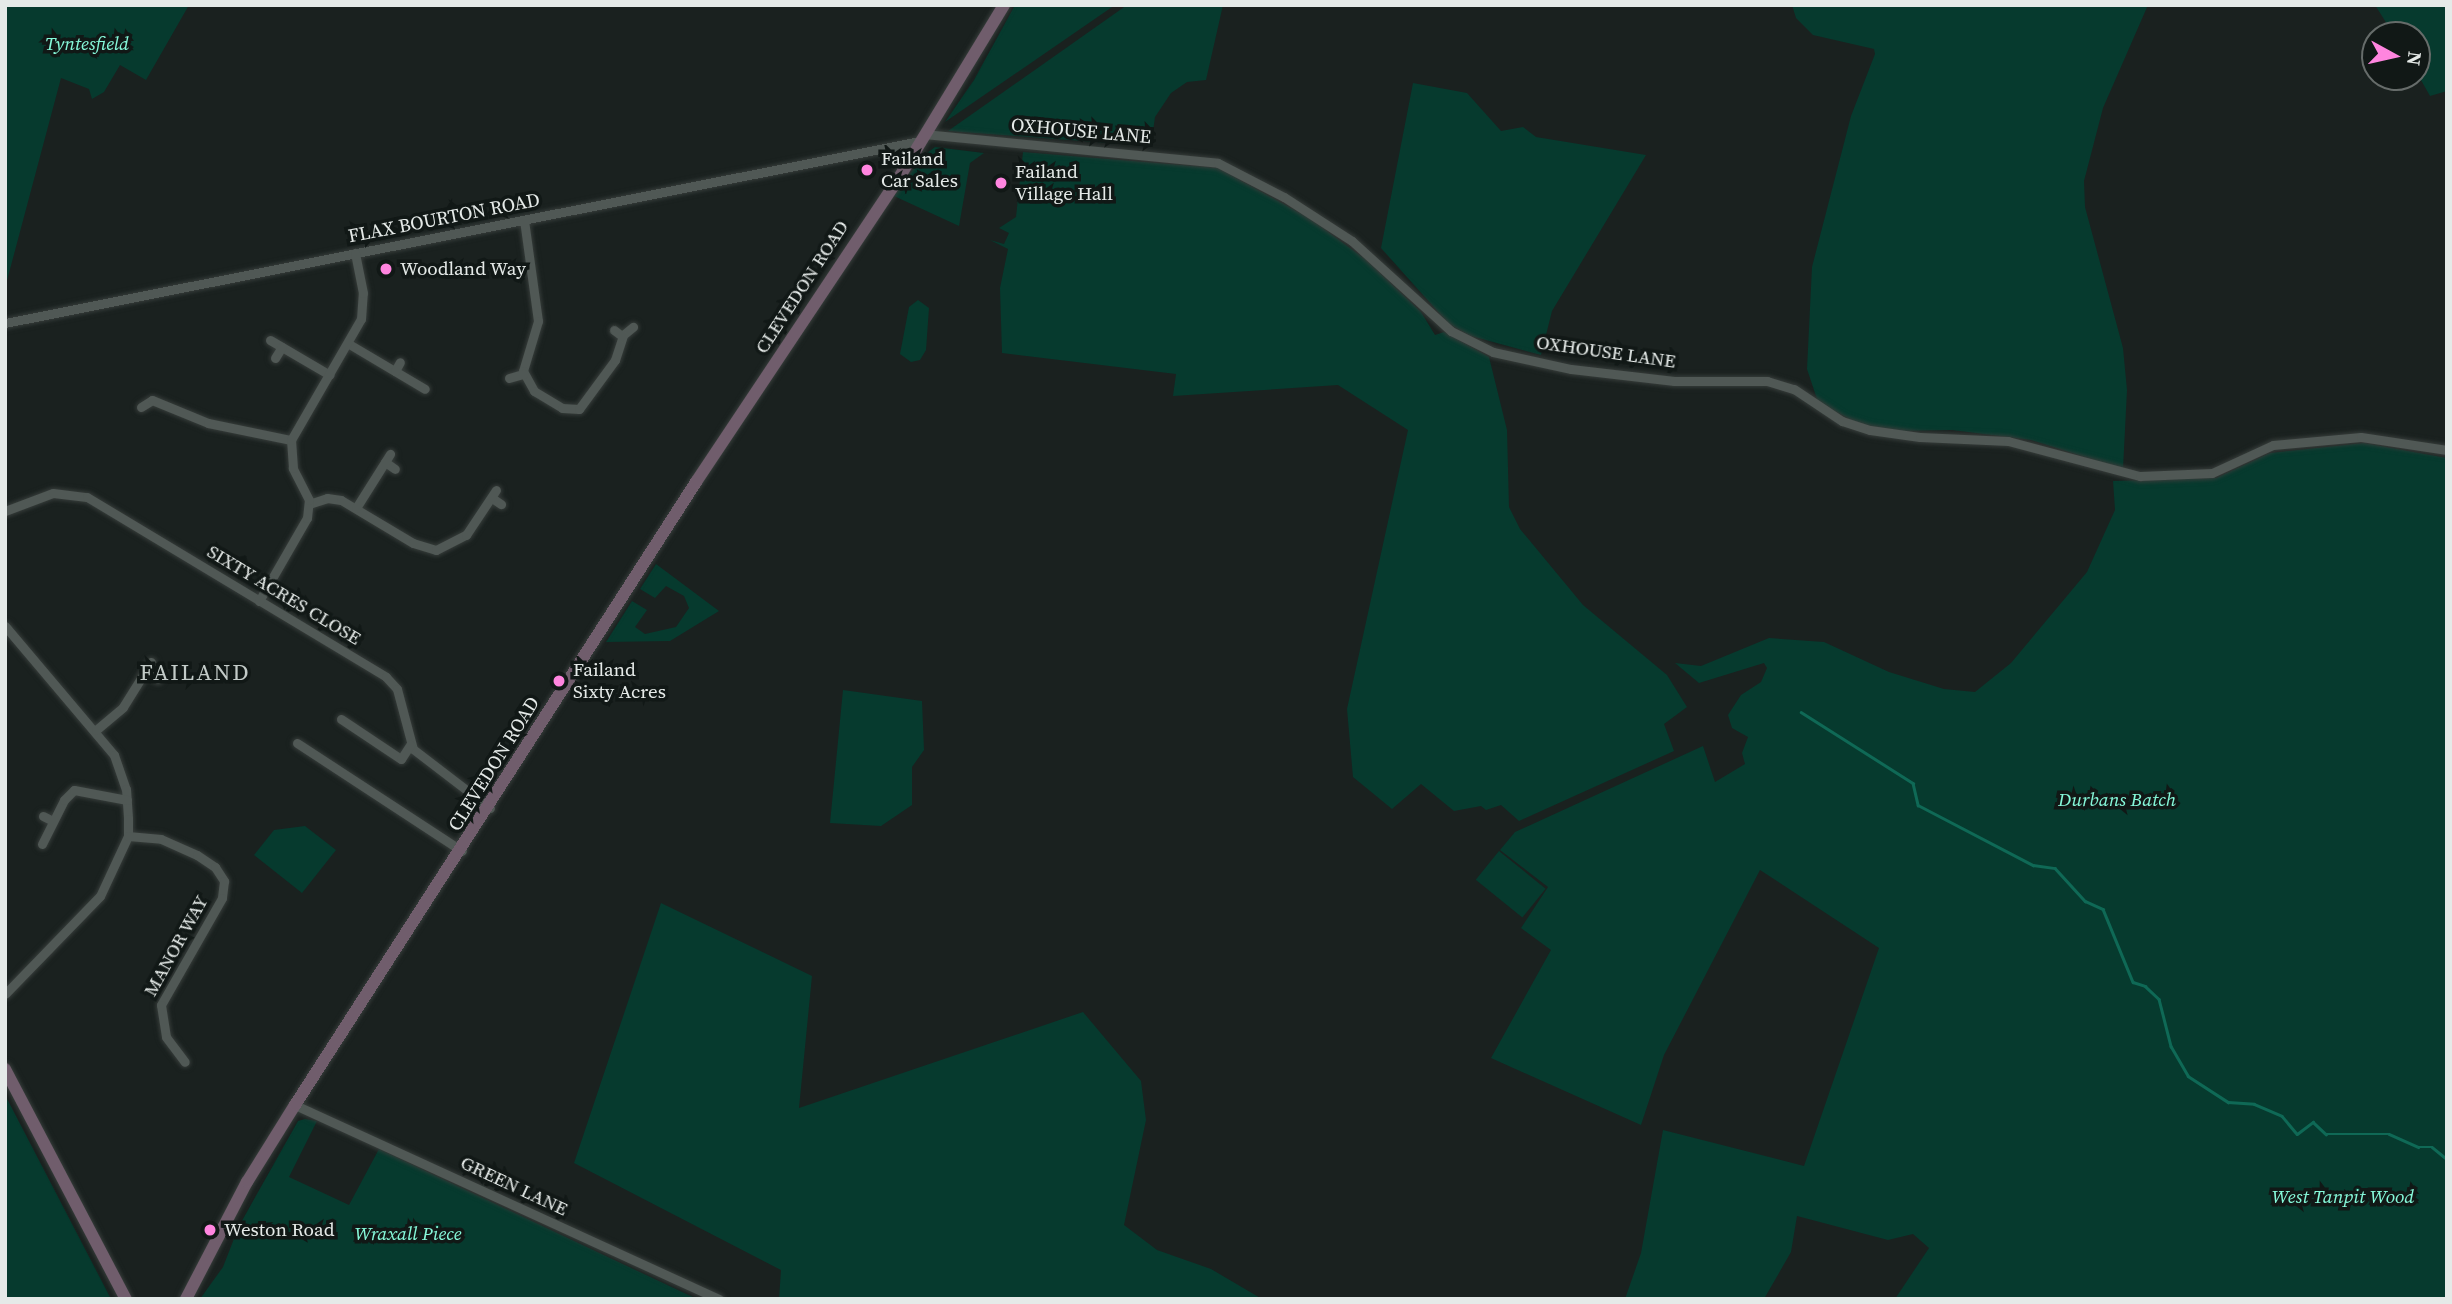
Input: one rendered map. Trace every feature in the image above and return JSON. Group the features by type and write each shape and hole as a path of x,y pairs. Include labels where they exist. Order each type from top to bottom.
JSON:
{"main road":[{"name":"CLEVEDON ROAD","path":"186,1299 247,1182 295,1105 891,186 893,174 899,173 1004,5"},
{"path":"5,1069 126,1299"}],"street":[{"name":"FLAX BOURTON ROAD","path":"5,323 919,142"},
{"name":"OXHOUSE LANE","path":"919,142 1218,163 1284,197 1360,247 1451,331 1493,352 1571,369 1674,381 1766,381 1794,389 1842,421 1870,430 1913,437 2008,441 2140,476 2211,473 2273,445 2361,437 2447,450"},
{"path":"523,374 538,321 524,220"},
{"path":"259,601 305,523 309,504 293,468 291,440 349,344 363,307 355,253"},
{"path":"523,374 544,398 566,410 579,409 615,360 622,337 633,327"},
{"path":"614,330 622,337"},
{"path":"270,340 330,375"},
{"path":"349,344 425,389"},
{"path":"275,358 282,347"},
{"path":"395,372 400,362"},
{"path":"509,378 523,374"},
{"path":"141,407 152,400 208,423 291,440"},
{"path":"356,508 388,458 395,469"},
{"name":"SIXTY ACRES CLOSE","path":"5,511 53,493 87,497 389,680 398,694 410,745"},
{"path":"309,504 333,498 356,508 413,543 436,550 466,534 494,494 501,504"},
{"path":"5,626 96,730 119,765 127,800 128,836 100,896 5,994"},
{"path":"96,730 123,707 151,662"},
{"path":"145,671 158,679"},
{"path":"341,719 401,759 410,745 490,808"},
{"path":"298,743 462,851"},
{"path":"42,844 53,821 74,790 127,800"},
{"path":"43,817 53,821"},
{"name":"MANOR WAY","path":"128,836 153,836 197,855 215,867 224,881 222,898 161,1005 162,1026 173,1054 185,1062"},
{"name":"GREEN LANE","path":"295,1105 719,1299"}],"green space":[{"name":"Tyntesfield","path":"5,5 189,5 146,80 120,65 104,92 92,99 89,89 61,78 5,288"},
{"path":"1015,5 1115,5 945,122 974,80"},
{"path":"1127,5 1223,5 1206,80 1187,82 1171,93 1155,117 1151,146 948,131"},
{"path":"1792,5 2148,5 2103,108 2084,181 2085,207 2123,348 2127,390 2123,469 2031,440 1952,430 1893,431 1857,423 1818,402 1807,369 1812,267 1851,116 1875,54 1874,49 1813,35 1796,18"},
{"path":"2375,5 2447,5 2447,91 2430,96 2427,91 2431,91 2431,21 2385,21"},
{"path":"1413,83 1467,93 1501,131 1523,127 1536,137 1646,155 1552,311 1541,355 1471,336 1449,324 1381,248"},
{"path":"935,147 984,153 970,163 959,226 894,196 923,156"},
{"path":"1023,152 1218,168 1309,218 1365,259 1421,312 1435,335 1444,332 1489,357 1507,430 1509,507 1520,529 1583,605 1667,675 1687,707 1664,724 1674,751 1519,821 1501,805 1486,810 1481,806 1454,811 1421,784 1392,809 1353,777 1347,709 1408,430 1338,385 1173,396 1176,374 1002,353 1000,288 1008,249 990,240 1004,244 1009,233 999,228 1016,217"},
{"path":"918,300 929,308 926,350 920,360 911,362 900,354 909,307"},
{"path":"2364,443 2447,458 2447,1299 1895,1299 1929,1248 1913,1234 1888,1240 1797,1216 1791,1252 1764,1299 1625,1299 1641,1253 1663,1130 1804,1166 1879,948 1760,870 1664,1055 1641,1125 1491,1058 1551,950 1521,928 1548,887 1500,850 1515,832 1703,746 1715,782 1745,764 1742,753 1748,737 1732,728 1728,715 1741,695 1761,682 1767,668 1764,663 1699,683 1675,663 1701,666 1769,638 1824,642 1889,672 1944,689 1975,692 2011,663 2087,572 2115,510 2113,481 2216,478 2270,453"},
{"path":"656,564 719,611 670,641 606,642 632,601 647,610 635,627 645,634 676,627 689,608 684,596 666,586 655,598 640,589"},
{"path":"843,690 922,701 924,750 912,767 912,805 881,826 830,823"},
{"path":"305,826 336,850 302,893 254,855 274,830"},
{"path":"1499,851 1546,889 1522,918 1476,880"},
{"path":"661,903 812,976 799,1108 1083,1012 1141,1081 1146,1120 1124,1225 1157,1250 1211,1269 1262,1299 779,1299 781,1270 574,1163"},
{"path":"5,1095 111,1299 5,1299"},
{"name":"Wraxall Piece","path":"298,1121 317,1121 289,1177 349,1205 379,1149 697,1299 200,1299 223,1267 239,1226"}],"waterway":[{"path":"1801,712 1913,783 1918,805 2033,865 2055,868 2085,901 2103,909 2133,982 2145,986 2159,999 2171,1046 2188,1076 2228,1102 2254,1104 2282,1116 2297,1134 2313,1122 2326,1134 2389,1134 2418,1147 2432,1147 2447,1159"}],"place":[{"name":"Failand Car Sales","path":"867,170"},
{"name":"Failand Village Hall","path":"1001,183"},
{"name":"Woodland Way","path":"386,269"},
{"name":"Failand Sixty Acres","path":"559,681"},
{"name":"Weston Road","path":"210,1230"}],"district":[{"name":"FAILAND","path":"195,672"}],"park label":[{"name":"Durbans Batch","path":"2117,800"},
{"name":"West Tanpit Wood","path":"2343,1197"}]}
